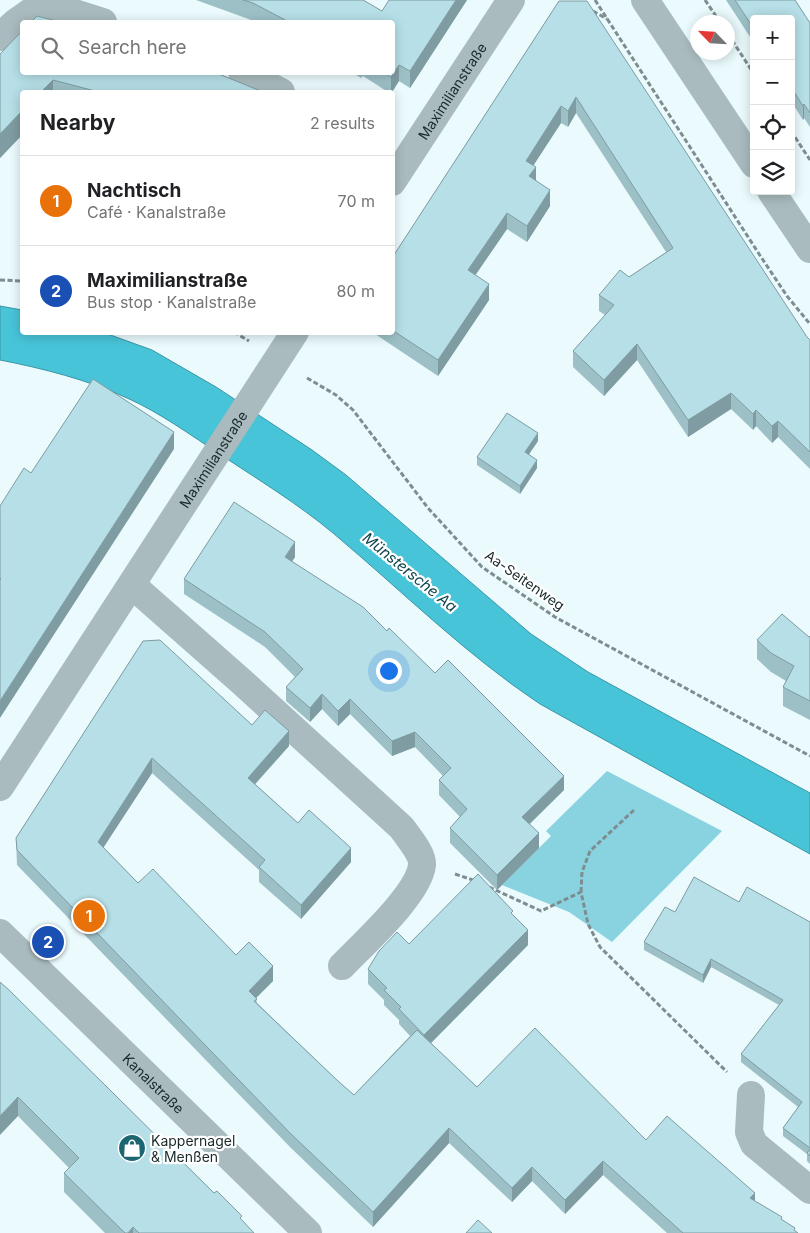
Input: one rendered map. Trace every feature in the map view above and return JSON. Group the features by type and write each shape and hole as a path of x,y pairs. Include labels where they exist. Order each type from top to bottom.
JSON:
{"street":[{"name":"Maximilianstraße","path":"396,170 511,0"},
{"path":"645,0 750,158"},
{"path":"0,37 41,2 97,20"},
{"path":"248,75 277,90"},
{"path":"775,195 810,250"},
{"name":"Maximilianstraße","path":"0,786 294,335"},
{"path":"132,585 402,828 415,846 422,863 417,881 406,898 342,966"},
{"name":"Kanalstraße","path":"0,933 308,1233"},
{"path":"751,1095 749,1132 754,1144 810,1190"}],"path":[{"path":"595,0 761,257 787,296 810,324"},
{"path":"705,0 715,15"},
{"path":"590,9 608,19"},
{"path":"735,45 750,68"},
{"path":"795,137 810,160"},
{"path":"0,280 20,281"},
{"name":"Aa-Seitenweg","path":"278,360 336,395 353,410 428,508 482,567 556,617 810,756"},
{"path":"634,810 590,851 582,872 580,892 588,924 600,947 751,1095"},
{"path":"489,887 540,911 580,892"}],"shaded area":[{"path":"607,771 722,831 612,942 569,912 502,885 551,836 546,831"}],"water":[{"name":"Münstersche Aa","path":"0,306 20,310 20,335 111,335 152,350 216,387 312,450 346,475 531,634 588,672 810,793 810,854 540,704 512,685 434,622 320,522 278,492 163,417 139,404 81,380 0,360"}],"building":[{"path":"243,0 363,0 382,11 389,0 456,0 410,71 399,65 395,71 395,20 285,20 253,3"},
{"path":"735,0 795,0 810,23 810,113 795,93 795,15 750,15 750,23"},
{"path":"559,1 587,1 810,340 810,452 778,421 772,426 756,410 753,414 731,393 688,420 637,344 604,380 573,351 614,305 599,295 620,270 629,277 673,248 576,97 568,111 561,106 526,161 536,167 529,176 550,190 527,226 507,213 468,270 489,284 438,360 395,332 395,253"},
{"path":"37,16 52,20 33,20"},
{"path":"20,33 20,75 221,75 258,90 91,90 53,80 43,90 20,90 20,113 0,134 0,54"},
{"path":"93,379 174,432 0,701 0,506 24,468 31,473"},
{"path":"507,413 538,433 525,452 537,460 520,486 477,457"},
{"path":"234,502 295,542 285,557 363,607 387,631 389,628 435,673 448,660 564,776 522,817 539,833 497,875 450,828 467,809 439,780 451,768 415,732 392,741 350,699 338,711 322,694 310,708 286,687 303,669 265,632 184,579"},
{"path":"782,614 810,636 810,701 783,687 794,666 771,653 757,640"},
{"path":"160,640 252,725 265,710 289,731 248,778 298,823 309,810 351,848 301,905 259,867 265,860 152,758 98,842 138,883 153,869 236,955 249,942 273,966 249,991 257,999 254,1001 338,1081 354,1095 417,1030 477,1087 535,1028 646,1140 667,1116 755,1193 750,1198 782,1217 781,1219 795,1228 794,1230 798,1233 683,1233 603,1161 565,1200 532,1167 512,1188 449,1128 373,1212 290,1133 17,850 16,838 143,641"},
{"path":"478,874 528,930 424,1035 399,1009 401,1007 384,990 387,988 368,969 379,951 397,932 409,944"},
{"path":"694,877 739,902 747,887 810,922 810,1148 783,1128 802,1102 741,1054 783,1000 711,959 703,975 644,942 665,907 675,912"},
{"path":"0,982 214,1193 217,1191 242,1216 240,1218 254,1233 139,1233 133,1227 128,1233 125,1233 64,1173 79,1158 18,1097 0,1116"},
{"path":"478,1220 492,1233 466,1233"}],"place":[{"name":"Nachtisch","path":"89,916"},
{"name":"Maximilianstraße","path":"48,942"},
{"name":"Kappernagel & Menßen","path":"132,1148"}]}
